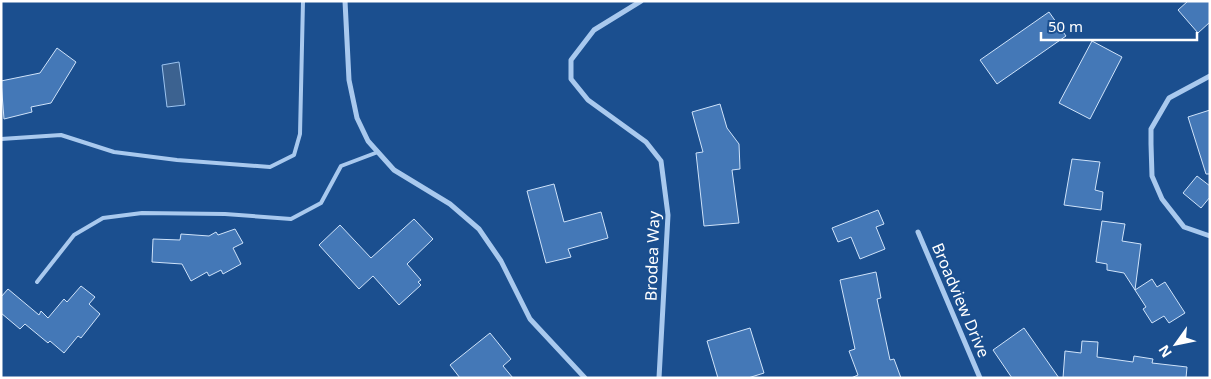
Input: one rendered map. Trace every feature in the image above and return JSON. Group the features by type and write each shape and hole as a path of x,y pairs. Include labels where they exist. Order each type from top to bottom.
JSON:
{"street":[{"path":"345,1 349,80 356,118 368,141 394,170 450,204 479,229 501,261 530,319 585,378"},
{"name":"Brodea Way","path":"641,1 594,30 571,60 571,79 588,100 646,142 661,161 668,215 659,378"},
{"path":"1210,76 1169,98 1151,129 1152,176 1162,199 1184,227 1210,236"},
{"name":"Broadview Drive","path":"918,232 980,378"}],"lane":[{"path":"1,139 61,135 114,152 177,160 270,167 294,155 300,134 303,1"},
{"path":"38,282 74,235 103,218 142,213 225,214 291,219 321,203 341,166 378,152"}],"water":[{"path":"179,62 185,105 167,107 162,65"}],"building":[{"path":"1188,1 1210,1 1210,22 1198,33 1178,10"},
{"path":"1049,12 1066,36 997,84 980,60"},
{"path":"1092,41 1122,57 1090,119 1059,103"},
{"path":"57,48 76,62 51,103 31,107 32,112 4,119 1,81 40,73"},
{"path":"720,104 727,128 739,144 740,169 732,170 739,223 704,226 696,153 703,152 692,112"},
{"path":"1210,110 1210,174 1206,174 1188,117"},
{"path":"1072,159 1100,162 1095,190 1103,192 1101,210 1064,205"},
{"path":"1197,176 1210,186 1210,197 1201,208 1183,193"},
{"path":"554,184 564,222 601,212 608,238 568,249 571,257 546,263 527,191"},
{"path":"878,210 884,224 876,227 885,249 860,259 851,237 838,242 832,228"},
{"path":"414,219 433,239 407,264 421,280 418,282 421,285 399,305 373,276 359,289 319,245 340,225 371,258"},
{"path":"1102,221 1125,224 1122,241 1141,244 1135,290 1124,273 1107,270 1107,264 1096,262"},
{"path":"235,229 243,243 233,248 241,264 223,274 221,270 209,276 207,272 191,281 182,264 152,262 153,239 180,240 181,234 209,236 216,232 218,235"},
{"path":"876,272 881,298 877,299 890,360 894,359 901,378 851,378 858,375 849,351 855,349 840,280"},
{"path":"1152,279 1157,287 1165,282 1185,313 1169,323 1164,316 1152,323 1143,309 1146,307 1135,290"},
{"path":"81,286 95,297 89,304 100,314 81,338 78,336 64,353 50,341 48,343 25,324 20,329 1,313 1,297 8,289 39,315 41,311 48,318 64,299 67,302"},
{"path":"750,328 764,373 748,378 718,378 707,341"},
{"path":"1024,328 1059,378 1012,378 993,350"},
{"path":"490,333 511,359 503,366 513,378 460,378 450,365"},
{"path":"1082,341 1098,342 1097,357 1133,362 1134,356 1153,359 1152,363 1187,367 1186,378 1063,378 1065,351 1081,353"}]}
